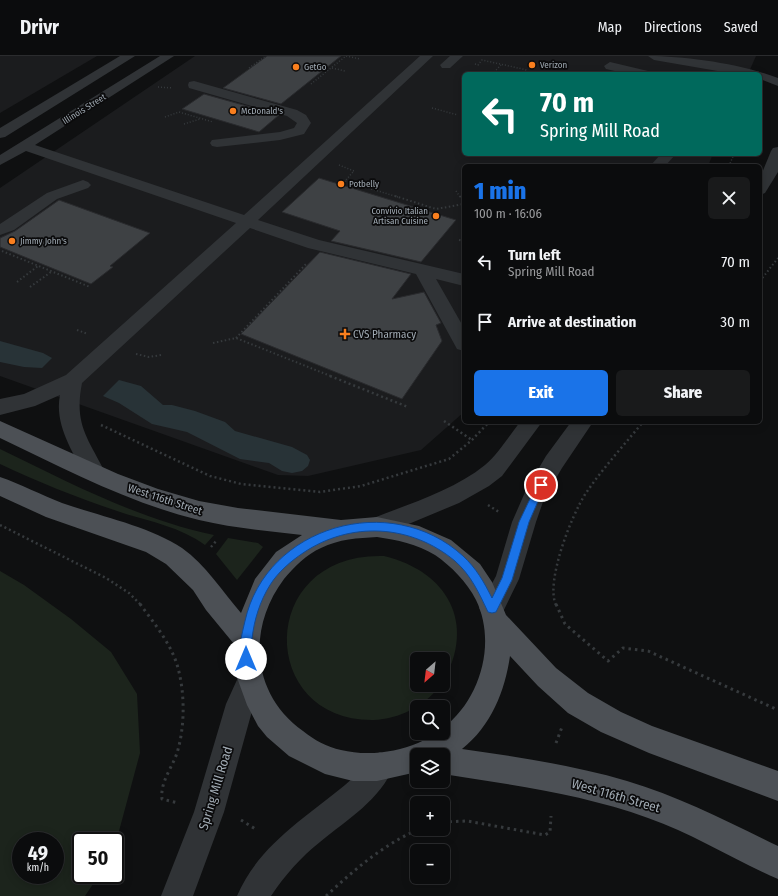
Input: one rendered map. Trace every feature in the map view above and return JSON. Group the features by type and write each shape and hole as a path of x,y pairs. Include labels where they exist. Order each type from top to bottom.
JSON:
{"main road":[{"name":"West 116th Street","path":"0,429 129,488 186,507 254,521 341,530"},
{"path":"0,486 54,510 154,544 174,556 202,582 215,602 246,639"},
{"path":"410,760 380,766 353,767 318,757 287,738 264,711 250,680 246,659 246,639 253,608 267,580 288,557 313,541 341,530 379,526 415,533 435,542 459,559 479,581 494,614 547,677 578,702 611,722 649,740 778,786"},
{"path":"438,748 449,742 470,722 485,699 495,673 498,646 494,614"},
{"name":"West 116th Street","path":"450,761 555,778 628,796 694,820 778,862"}],"street":[{"path":"0,134 129,56"},
{"name":"Illinois Street","path":"0,161 168,56"},
{"path":"0,407 28,401 73,380 427,56"},
{"path":"446,66 457,56"},
{"path":"654,56 711,72"},
{"path":"654,56 745,72"},
{"path":"610,66 636,72"},
{"path":"762,76 778,82"},
{"path":"762,83 778,87"},
{"path":"194,85 292,113 301,118 304,123 299,131 277,147 262,149 221,144"},
{"path":"24,146 246,222 339,252 462,280"},
{"path":"762,187 770,174 778,151"},
{"path":"659,164 667,156"},
{"path":"0,230 52,196 83,185"},
{"path":"423,271 462,340"},
{"path":"73,380 69,398 68,414 72,427 94,472"},
{"path":"379,526 451,496 481,480 494,470 530,424"},
{"path":"494,614 507,580 524,522 534,497 554,462 582,424"},
{"name":"Spring Mill Road","path":"177,896 209,812 240,704 250,680"},
{"path":"253,896 266,876 282,856 308,832 357,794 380,766"}],"path":[{"path":"249,68 266,56"},
{"path":"311,84 346,56 360,59"},
{"path":"472,63 478,64 482,60 527,70 526,72"},
{"path":"494,72 501,64"},
{"path":"332,68 345,71"},
{"path":"432,108 458,115"},
{"path":"184,124 201,119"},
{"path":"337,164 354,171 345,181 436,209 462,204"},
{"path":"456,191 462,201"},
{"path":"0,251 90,287"},
{"path":"762,278 778,258"},
{"path":"236,338 309,261"},
{"path":"17,282 38,266"},
{"path":"30,287 51,271"},
{"path":"212,343 236,338 408,407"},
{"path":"130,352 149,357 161,355"},
{"path":"68,414 151,447 210,476 241,484 320,492 361,486 449,460 472,440 487,424"},
{"path":"444,421 472,440"},
{"path":"640,424 585,494 566,537 554,575 554,600 565,624 608,661 623,648 648,651 778,710"},
{"path":"488,505 501,513"},
{"path":"0,525 106,578 129,593 140,604 162,634 178,668 184,708 177,752 161,790 162,799 178,803"},
{"path":"212,548 218,538"},
{"path":"556,743 562,727"},
{"path":"450,822 467,821 545,834 550,832 551,816"},
{"path":"241,820 257,830"},
{"path":"326,896 358,866 389,844 410,834"}],"shaded area":[{"path":"0,56 97,56 0,113"},
{"path":"195,56 756,56 749,72 462,72 462,156 712,156 709,164 462,164 462,414 421,450 308,476 278,475 0,376 0,188"},
{"path":"0,341 43,353 52,358 42,368 24,367 0,362"},
{"path":"119,380 141,386 163,405 172,405 195,411 225,422 235,431 292,447 307,455 310,460 308,466 302,471 292,473 282,471 269,463 240,459 187,432 152,424 119,403 103,396"},
{"path":"0,449 78,487 131,510 158,520 214,535 205,545 176,529 123,513 30,478 0,464"},
{"path":"228,538 258,543 263,547 237,580 216,554"},
{"path":"384,556 406,563 425,574 439,587 450,602 456,620 457,640 453,660 450,667 450,652 410,652 410,692 434,692 426,700 410,700 410,710 402,714 373,720 335,713 308,694 292,667 287,637 294,606 312,580 342,562"},
{"path":"0,571 24,585 71,619 111,652 137,694 140,753 119,832 72,832 72,884 93,884 85,896 0,896"}],"building":[{"path":"267,56 341,56 281,104 223,88"},
{"name":"McDonald's","path":"204,94 279,115 259,132 182,109"},
{"path":"319,178 456,220 421,262 331,241 340,231 282,212"},
{"path":"59,200 150,233 110,266 113,267 91,284 0,247 0,238 15,231"},
{"name":"CVS Pharmacy","path":"320,252 411,274 392,299 424,292 441,323 436,325 442,341 402,399 241,334"}],"place":[{"name":"Verizon","path":"532,65"},
{"name":"GetGo","path":"296,67"},
{"name":"McDonald's","path":"233,111"},
{"name":"Potbelly","path":"341,184"},
{"name":"Convivio Italian Artisan Cuisine","path":"436,216"},
{"name":"Jimmy John's","path":"12,241"},
{"name":"CVS Pharmacy","path":"345,334"}],"route":[{"path":"246,659 246,639 253,608 267,580 288,557 313,541 341,530 354,527 379,526 408,530 435,542 459,559 479,581 492,608 507,580 524,522 534,497 541,485"}]}
